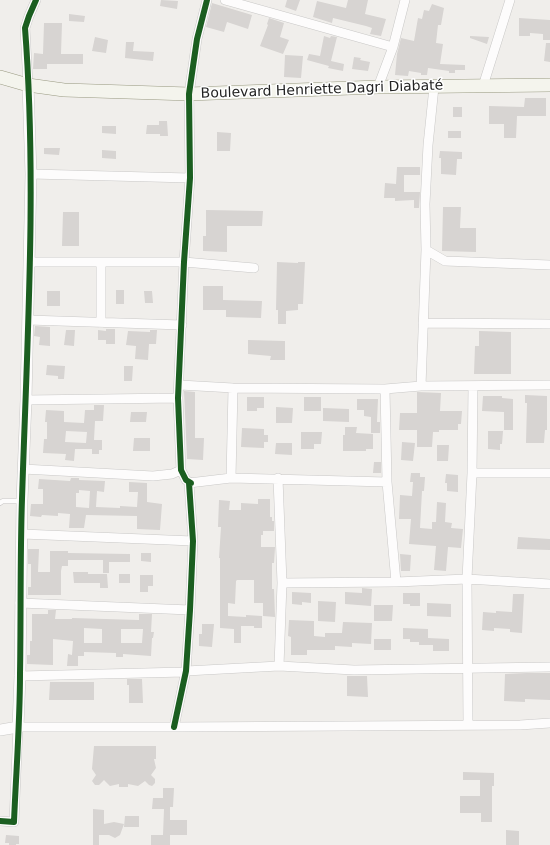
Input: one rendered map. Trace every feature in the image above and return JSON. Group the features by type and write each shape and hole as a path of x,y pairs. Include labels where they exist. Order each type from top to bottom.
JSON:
{"main road":[{"name":"Boulevard Henriette Dagri Diabaté","path":"0,77 28,85 64,90 189,94 378,87 550,85"}],"street":[{"path":"0,821 14,822 20,676 22,501 26,400 31,174 25,28 36,0"},
{"path":"174,727 186,671 193,541 189,483 191,483 186,480 181,470 178,398 180,385 184,262 190,178 189,94 196,38 207,0"},
{"path":"225,0 393,47"},
{"path":"378,87 393,47 405,0"},
{"path":"483,86 510,0"},
{"path":"421,386 426,250 425,204 428,145 434,87"},
{"path":"31,174 190,178"},
{"path":"426,250 446,261 550,266"},
{"path":"29,262 184,262 254,268"},
{"path":"101,262 101,323"},
{"path":"28,320 182,325"},
{"path":"423,323 550,324"},
{"path":"180,385 233,388 385,389 421,386 550,385"},
{"path":"468,725 467,579 472,473 473,386"},
{"path":"231,478 233,388"},
{"path":"385,389 387,482 396,582"},
{"path":"26,400 178,398"},
{"path":"23,468 153,476 172,474 181,470"},
{"path":"472,473 550,473"},
{"path":"189,483 231,478 278,478 387,482"},
{"path":"278,478 282,583 280,666"},
{"path":"22,534 193,541"},
{"path":"282,583 396,582 467,579 550,584"},
{"path":"20,603 190,610"},
{"path":"20,676 186,671 280,666 354,670 550,667"},
{"path":"0,730 18,727 468,725 550,723"}],"lane":[{"path":"0,503 3,501 22,501"}],"building":[{"path":"161,0 178,1 177,9 160,6"},
{"path":"287,0 300,0 296,11 285,7"},
{"path":"348,0 368,0 365,14 386,19 381,36 370,34 372,28 366,26 333,18 332,23 313,17 317,1 346,8"},
{"path":"212,3 252,15 248,29 227,22 224,32 206,27"},
{"path":"432,4 444,8 441,25 438,25 436,43 443,44 440,64 465,65 465,70 455,70 455,73 449,73 449,71 428,68 427,75 421,75 421,73 409,71 408,76 395,75 397,54 401,38 414,41 418,18 422,19 424,10 429,11"},
{"path":"69,14 85,16 84,22 69,21"},
{"path":"269,18 284,23 280,37 289,40 283,54 260,46"},
{"path":"519,18 550,20 550,40 543,40 543,34 530,33 530,36 519,36"},
{"path":"44,23 62,23 61,54 83,54 83,64 47,64 47,69 33,69 34,53 43,54"},
{"path":"324,36 330,38 331,36 337,37 331,61 344,64 343,71 328,68 329,66 307,60 309,54 320,56"},
{"path":"470,36 489,37 487,44 470,38"},
{"path":"95,37 108,40 106,53 92,51"},
{"path":"126,42 134,42 133,51 154,52 153,61 125,58"},
{"path":"546,43 550,43 550,62 544,61"},
{"path":"285,55 303,56 301,78 284,77"},
{"path":"354,57 370,62 368,71 352,69"},
{"path":"525,98 546,98 546,116 517,116 516,138 504,138 504,124 489,124 489,106 524,107"},
{"path":"453,107 462,107 462,117 453,117"},
{"path":"159,121 167,121 168,136 160,136 160,134 146,134 147,125 159,125"},
{"path":"102,126 116,126 116,134 102,133"},
{"path":"448,131 461,131 461,138 448,138"},
{"path":"217,132 231,133 230,151 217,151"},
{"path":"44,148 60,148 59,155 44,154"},
{"path":"102,150 116,151 116,159 102,158"},
{"path":"440,151 462,152 462,159 457,159 456,175 441,174 441,158 439,158"},
{"path":"397,167 420,167 420,175 404,175 404,192 420,192 419,208 414,208 414,200 395,201 395,198 384,198 385,183 396,184"},
{"path":"443,207 461,207 460,228 476,228 476,252 442,251"},
{"path":"206,210 263,211 262,226 227,226 227,252 203,251 203,236 206,236"},
{"path":"63,212 79,212 79,246 62,246"},
{"path":"277,262 305,262 303,304 298,304 298,310 286,311 286,324 278,324 278,310 276,310"},
{"path":"203,286 223,286 223,300 262,301 261,318 226,317 226,310 203,310"},
{"path":"116,290 124,290 124,304 116,304"},
{"path":"47,291 60,291 60,306 47,306"},
{"path":"144,291 152,291 153,303 145,303"},
{"path":"35,326 50,327 50,346 39,345 40,337 34,336"},
{"path":"106,329 115,329 115,344 106,344 106,340 98,340 98,330 106,331"},
{"path":"66,330 75,330 74,346 64,345"},
{"path":"150,330 157,330 156,344 149,344 148,360 135,359 136,346 126,345 128,331 150,332"},
{"path":"479,331 511,332 511,374 474,374 475,346 479,346"},
{"path":"248,340 285,341 285,360 270,360 271,356 248,354"},
{"path":"47,365 65,366 64,379 58,379 58,376 46,375"},
{"path":"124,366 133,366 132,381 124,381"},
{"path":"184,391 195,392 195,438 204,438 203,460 187,459"},
{"path":"417,392 441,393 440,411 462,411 461,424 458,424 458,430 439,430 439,432 433,432 432,447 417,447 417,430 399,430 400,413 417,413"},
{"path":"525,395 547,396 547,430 545,430 544,443 526,443 527,403 525,403"},
{"path":"483,396 502,396 502,398 513,399 513,430 504,430 504,412 482,411"},
{"path":"247,397 264,397 264,408 257,408 257,411 247,411"},
{"path":"304,397 321,397 321,411 304,411"},
{"path":"357,399 378,399 377,422 380,422 380,433 371,433 371,417 364,416 364,410 357,410"},
{"path":"94,405 104,405 103,421 95,421 94,440 102,440 102,450 99,450 99,454 92,454 92,449 75,449 74,461 65,460 66,454 43,453 44,439 47,439 47,422 45,422 46,410 64,411 64,422 84,423 85,410 94,410","holes":["66,431 87,432 86,443 65,442"]},
{"path":"276,407 293,408 292,423 276,423"},
{"path":"323,408 349,409 349,422 323,421"},
{"path":"131,412 147,412 146,422 130,422"},
{"path":"345,427 357,427 356,433 373,434 373,449 366,449 366,451 343,451 343,435 345,435"},
{"path":"242,428 264,429 264,435 268,435 268,442 264,442 264,448 241,447"},
{"path":"488,431 503,431 500,450 488,449"},
{"path":"301,432 322,432 321,444 314,444 314,449 301,449"},
{"path":"134,438 150,438 150,451 133,451"},
{"path":"402,442 415,443 413,461 401,460"},
{"path":"276,443 292,443 292,455 275,454"},
{"path":"437,445 449,445 448,461 437,461"},
{"path":"374,462 381,462 381,473 373,473"},
{"path":"411,473 420,473 420,477 425,477 424,491 422,491 420,528 432,529 432,522 436,522 437,502 446,503 445,522 452,523 451,528 463,529 461,548 448,547 446,571 434,570 436,546 409,544 411,519 399,519 400,495 412,496 413,482 410,482"},
{"path":"446,474 458,475 458,492 447,491 447,483 445,483"},
{"path":"71,478 79,478 79,480 105,481 104,492 97,491 96,507 120,508 120,506 137,507 138,492 129,492 129,482 147,483 147,502 162,504 160,530 137,529 137,516 86,515 84,528 69,528 70,514 58,513 58,516 30,516 31,504 43,504 43,489 38,489 39,479 70,481","holes":["79,490 90,491 89,508 76,507 76,493 79,493"]},
{"path":"258,499 270,499 270,517 272,517 272,521 274,521 274,531 263,531 263,535 261,535 261,547 275,547 274,563 272,563 272,589 274,589 275,617 263,616 263,603 254,603 254,580 237,580 235,604 228,603 228,616 262,616 262,628 254,628 254,626 241,626 241,643 234,643 234,629 220,628 219,558 221,527 218,527 219,500 230,501 229,510 241,510 241,503 258,504"},
{"path":"518,537 550,539 550,550 517,549"},
{"path":"28,549 39,549 38,572 50,572 50,551 68,551 68,553 130,554 130,562 109,562 109,573 103,573 103,560 68,560 68,566 62,566 61,571 61,595 28,595 28,587 31,587 31,564 28,564"},
{"path":"141,553 151,553 151,562 141,561"},
{"path":"400,554 411,555 410,571 401,571"},
{"path":"73,572 107,574 108,588 100,588 100,583 74,583"},
{"path":"119,574 130,574 130,583 119,583"},
{"path":"140,575 153,575 153,586 148,586 148,592 140,592"},
{"path":"362,588 372,589 371,606 345,604 345,592 362,593"},
{"path":"292,592 311,593 311,603 302,602 302,605 292,604"},
{"path":"403,593 420,593 420,606 403,604"},
{"path":"513,594 524,594 522,633 510,632 510,629 494,628 494,631 482,630 483,612 512,612"},
{"path":"318,601 336,602 335,622 318,621"},
{"path":"427,603 451,604 451,617 427,616"},
{"path":"374,605 393,605 392,621 374,621"},
{"path":"48,610 56,610 55,619 72,618 139,620 139,614 152,614 151,632 154,632 152,638 151,656 123,654 123,657 116,657 116,653 84,652 84,656 78,656 78,666 67,666 68,654 72,655 73,641 53,639 53,665 27,664 27,655 30,655 30,641 32,641 32,614 48,614","holes":["84,628 102,629 102,643 84,643","121,629 143,629 142,643 121,643"]},
{"path":"289,620 314,621 314,636 325,637 325,633 342,633 343,622 372,623 371,644 352,643 352,647 335,646 335,650 307,650 307,655 291,655 291,637 288,636"},
{"path":"202,624 214,624 212,647 199,646 199,634 202,634"},
{"path":"403,628 428,629 428,638 449,639 449,651 433,651 433,645 419,645 419,642 410,642 410,639 403,639"},
{"path":"374,639 391,639 391,650 374,650"},
{"path":"550,673 550,700 525,699 525,702 504,701 505,674"},
{"path":"347,676 367,676 368,697 347,696"},
{"path":"127,679 142,679 143,703 129,703 129,685 127,685"},
{"path":"50,682 94,682 94,700 49,700"},
{"path":"94,746 156,746 156,759 154,759 156,768 151,775 155,779 155,783 152,786 145,781 138,786 128,784 128,787 119,787 119,784 110,786 104,780 99,785 95,785 92,781 96,775 92,769"},
{"path":"463,772 494,773 494,786 492,786 492,822 481,822 481,813 460,813 460,796 480,796 480,780 463,780"},
{"path":"163,788 174,788 173,807 170,807 170,820 187,820 187,835 170,835 170,845 151,845 151,835 163,835 164,809 152,809 153,798 163,798"},
{"path":"93,809 104,810 104,824 114,822 124,824 120,835 115,838 109,835 99,835 99,845 93,845"},
{"path":"125,816 139,816 139,827 124,827"},
{"path":"506,830 519,831 519,845 506,845"},
{"path":"6,835 19,836 19,844 9,845 9,843 5,843"}],"cycle path":[{"path":"0,821 14,822 19,729 21,521 31,204 29,87 25,28 36,0"},
{"path":"174,727 186,671 193,541 189,483 191,483 186,480 181,470 178,398 184,262 190,178 189,94 197,39 207,0"}]}
